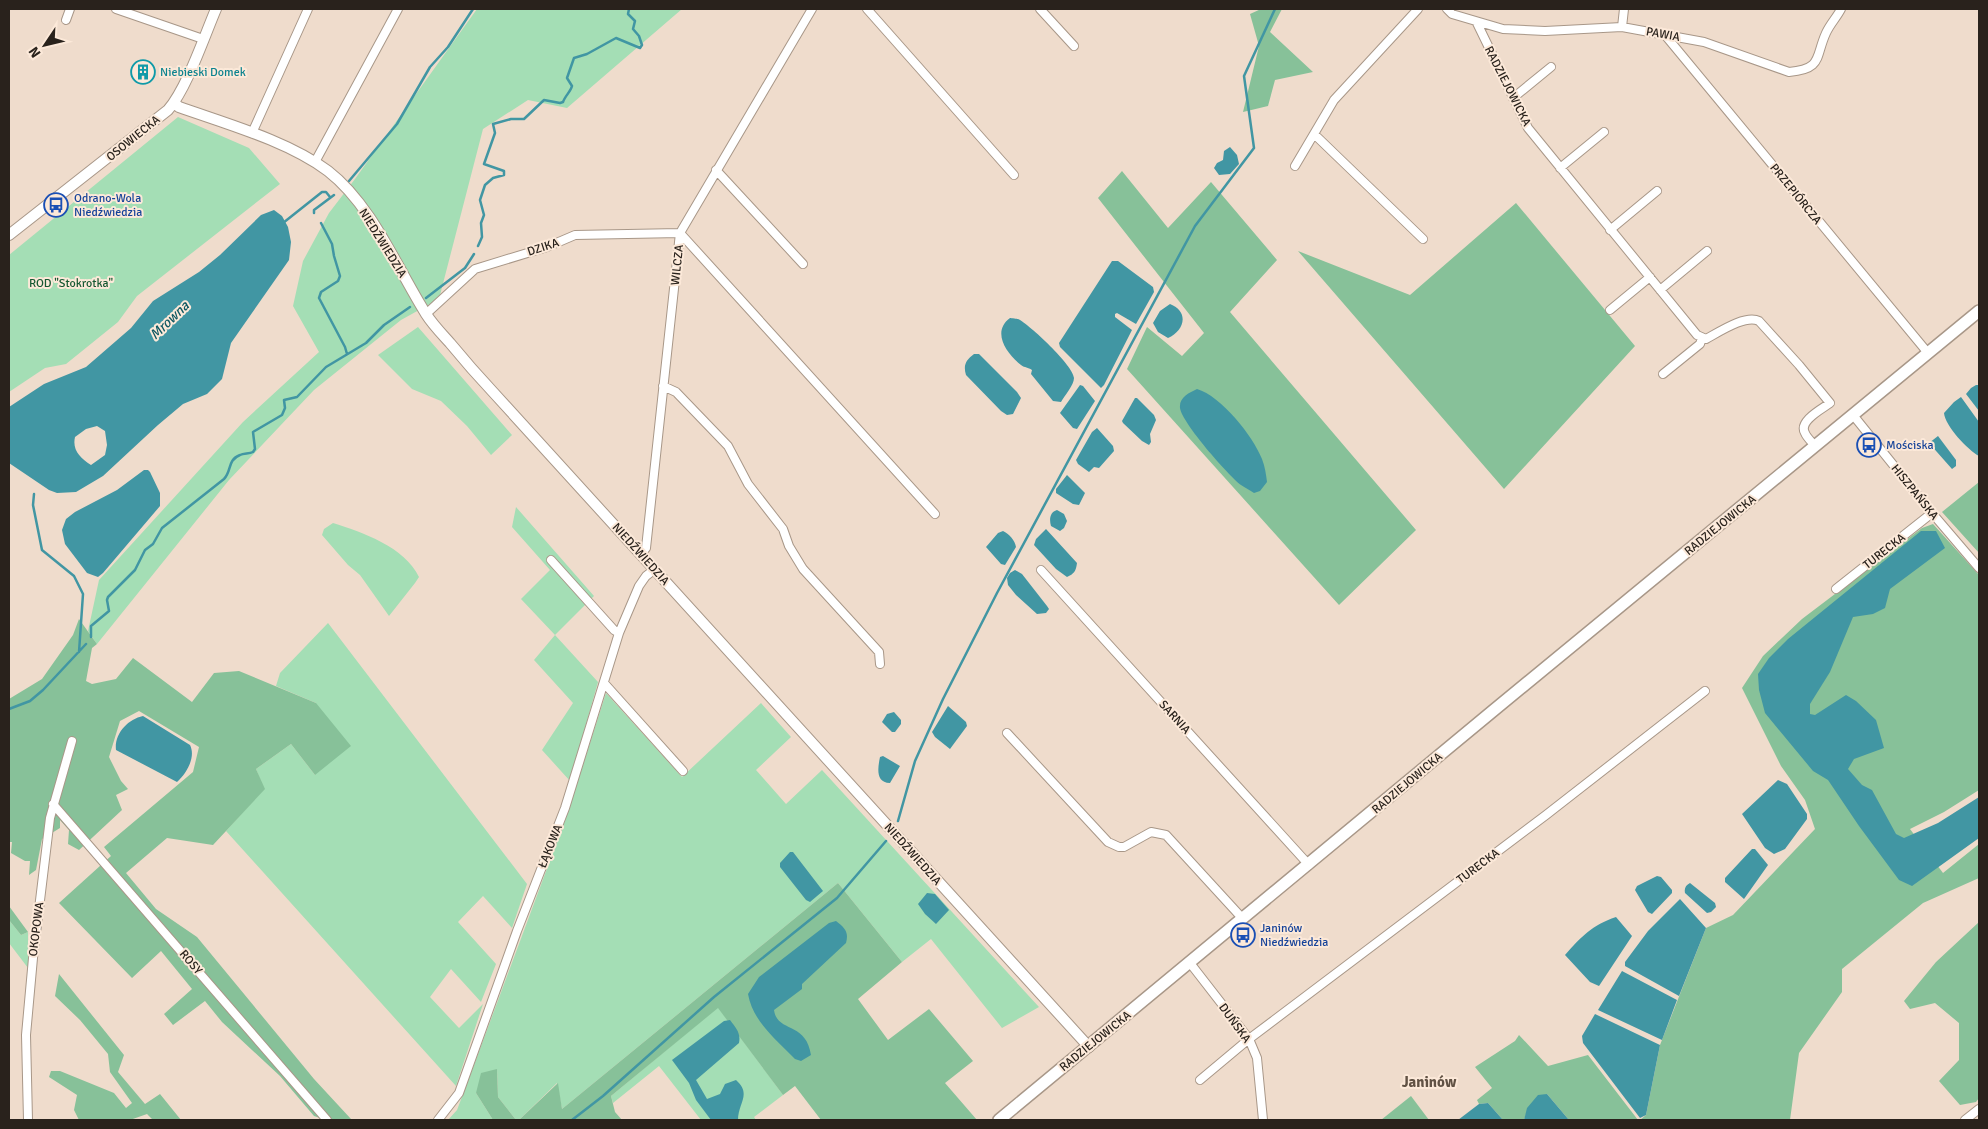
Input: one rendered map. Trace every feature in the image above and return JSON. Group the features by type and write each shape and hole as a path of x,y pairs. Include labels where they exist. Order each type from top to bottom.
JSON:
{"main road":[{"name":"RADZIEJOWICKA","path":"1000,1120 1979,311"}],"street":[{"path":"66,20 70,9"},
{"path":"116,9 203,39"},
{"name":"OSOWIECKA","path":"9,235 158,118 174,103 216,9"},
{"path":"252,133 308,9"},
{"path":"315,162 398,9"},
{"name":"WILCZA","path":"641,554 646,548 680,233 812,9"},
{"path":"867,9 1014,175"},
{"path":"1040,9 1074,46"},
{"path":"1296,166 1334,100 1418,9"},
{"name":"PAWIA","path":"1447,9 1452,14 1477,23 1503,29 1540,31 1622,27 1704,42 1789,72 1803,71 1812,67 1819,58 1826,33 1842,9"},
{"path":"1622,27 1624,9"},
{"name":"RADZIEJOWICKA","path":"1477,23 1528,128 1610,230 1697,335 1702,338"},
{"name":"PRZEPIÓRCZA","path":"1665,35 1928,353"},
{"path":"1513,98 1551,67"},
{"name":"NIEDŹWIEDZIA","path":"174,103 179,107 252,133 315,162 344,187 366,214 426,314 492,392 1088,1047"},
{"path":"1560,168 1604,132"},
{"path":"1314,134 1423,239"},
{"path":"716,170 803,264"},
{"path":"1610,230 1657,191"},
{"path":"680,233 935,514"},
{"name":"DZIKA","path":"426,314 475,269 547,247 575,235 680,233"},
{"path":"1660,290 1707,251"},
{"path":"1610,310 1650,277"},
{"path":"1663,374 1700,344 1702,338 1706,339 1745,319 1754,318 1759,321 1799,365 1830,403 1806,422 1803,427 1804,432 1816,446"},
{"path":"663,386 676,392 728,446 748,484 784,529 789,546 803,569 879,652 880,664"},
{"name":"HISZPAŃSKA","path":"1854,415 1932,513 1979,568"},
{"name":"TURECKA","path":"1836,589 1932,513"},
{"path":"551,560 614,630 619,633"},
{"name":"ŁĄKOWA","path":"438,1120 459,1093 516,931 565,808 619,633 639,586 646,576 655,569"},
{"name":"SARNIA","path":"1041,570 1309,865"},
{"path":"604,683 683,771"},
{"name":"TURECKA","path":"1200,1080 1249,1039 1546,815 1705,691"},
{"path":"1007,733 1108,842 1119,848 1151,832 1166,836 1243,919"},
{"name":"OKOPOWA","path":"28,1120 27,1015 41,885 54,804 72,741"},
{"name":"ROSY","path":"54,804 327,1120"},
{"name":"DUŃSKA","path":"1190,963 1249,1039 1257,1058 1263,1120"},
{"path":"1965,1120 1979,1109"}],"green space":[{"path":"477,9 682,9 567,108 528,100 483,129 439,299 401,320 314,390 229,480 97,644 88,631 99,580 243,422 319,352 293,306 303,261 329,213"},
{"path":"1261,9 1282,9 1270,32 1313,72 1275,80 1268,106 1243,112 1259,46 1250,14"},
{"name":"ROD \"Stokrotka\"","path":"178,117 249,148 280,184 137,296 118,322 66,364 45,368 9,392 9,255"},
{"path":"1122,171 1168,228 1211,182 1277,260 1230,312 1416,530 1339,605 1127,369 1147,327 1182,356 1204,333 1098,198"},
{"path":"1516,203 1635,346 1504,489 1298,251 1410,295"},
{"path":"418,327 512,435 491,455 467,426 441,401 412,389 378,355"},
{"path":"1979,482 1979,553 1942,512"},
{"path":"516,507 594,596 555,635 521,599 550,570 512,527"},
{"path":"333,523 382,542 404,557 419,577 389,616 360,575 348,565 322,535 324,529"},
{"path":"1933,524 1979,575 1979,790 1944,812 1910,829 1943,873 1979,844 1979,878 1923,903 1842,969 1842,992 1799,1053 1790,1120 1640,1120 1646,1115 1660,1045 1706,928 1733,915 1815,829 1805,800 1781,766 1742,688 1763,656 1802,619 1922,528"},
{"path":"79,619 97,644 92,648 86,681 92,684 116,679 133,658 192,702 214,673 239,671 316,703 351,746 315,775 291,744 256,769 265,789 213,845 167,838 126,873 156,909 197,937 350,1120 326,1120 314,1116 280,1076 222,1022 205,1001 173,1025 164,1014 192,989 161,951 132,978 59,903 111,856 104,847 193,772 199,747 139,711 120,721 109,757 121,781 128,789 116,795 122,810 79,850 68,844 69,830 60,820 60,828 42,839 36,870 29,875 30,861 25,861 11,853 12,842 9,842 9,699 42,679 73,635"},
{"path":"328,623 527,884 512,928 483,896 458,922 496,964 481,1002 451,969 430,997 459,1028 483,1004 456,1086 226,831 264,789 256,769 291,744 315,775 316,703 276,686 280,673"},
{"path":"555,635 598,682 570,781 542,750 573,703 534,660"},
{"path":"606,693 682,777 761,703 791,737 756,770 786,804 822,770 1039,1007 1002,1028 931,939 902,962 838,883 562,1109 557,1083 519,1120 516,1120 498,1097 497,1069 476,1093 493,1120 448,1120 457,1110 568,812"},
{"path":"838,883 902,962 858,999 888,1040 929,1009 973,1061 945,1083 977,1120 821,1120 795,1086 783,1095 718,1008 611,1096 615,1112 622,1120 519,1120 558,1083 562,1109"},
{"path":"9,906 28,932 21,935 9,920"},
{"path":"9,920 21,935 28,932 28,968 9,943"},
{"path":"1979,922 1979,1098 1976,1102 1960,1105 1939,1081 1959,1060 1959,1023 1935,1003 1910,1009 1904,1001 1936,962"},
{"path":"59,974 124,1055 118,1072 145,1104 160,1094 181,1120 153,1120 147,1114 130,1120 79,1120 74,1110 77,1095 49,1077 51,1071 60,1071 114,1093 126,1108 132,1103 110,1072 108,1054 80,1020 55,996"},
{"path":"718,1007 783,1095 754,1117 756,1120 701,1120 659,1066 613,1103 611,1096"},
{"path":"1519,1035 1548,1066 1588,1055 1638,1120 1569,1120 1547,1094 1528,1108 1524,1120 1503,1120 1488,1103 1479,1104 1477,1100 1492,1088 1475,1067 1515,1041"},
{"path":"497,1069 498,1097 516,1120 493,1120 476,1093 481,1073"},
{"path":"1411,1096 1429,1120 1381,1120"}],"water":[{"path":"1230,147 1237,155 1239,164 1230,174 1219,175 1214,168 1217,163 1223,160 1224,151"},
{"path":"274,210 282,216 288,227 291,242 289,260 231,343 222,379 207,394 183,404 103,476 76,492 57,493 49,490 9,463 9,407 44,384 86,367 131,328 153,301 199,272 220,255 261,215","holes":["97,426 105,431 107,445 105,455 91,465 76,450 75,437 86,429"]},
{"path":"1112,261 1118,261 1153,287 1154,292 1136,324 1117,313 1115,314 1115,317 1132,330 1101,388 1060,347 1059,343"},
{"path":"1170,304 1180,312 1182,321 1178,331 1168,338 1158,332 1153,323 1160,311"},
{"path":"1010,318 1024,322 1059,355 1072,372 1073,384 1061,402 1053,401 1031,374 1032,370 1021,365 1006,349 1001,336 1004,324"},
{"path":"974,354 979,354 1021,398 1013,414 1007,415 1001,411 966,375 966,363"},
{"path":"1080,385 1083,386 1095,401 1077,429 1073,428 1060,413"},
{"path":"1976,385 1979,385 1979,411 1966,394"},
{"path":"1197,389 1206,393 1226,408 1244,429 1258,450 1267,482 1260,491 1254,493 1241,485 1206,448 1189,425 1180,408 1180,404 1185,396"},
{"path":"1961,397 1979,422 1979,456 1969,449 1958,437 1945,418 1944,413"},
{"path":"1135,398 1154,415 1156,420 1150,434 1151,442 1149,445 1142,441 1122,421"},
{"path":"1097,428 1113,446 1114,451 1099,468 1094,467 1089,472 1078,464 1076,460 1092,432"},
{"path":"1938,436 1956,460 1956,466 1952,469 1929,443"},
{"path":"144,470 150,472 160,493 160,506 103,573 98,577 87,573 65,544 62,530 66,519 75,512 117,490"},
{"path":"1067,475 1085,493 1079,505 1073,504 1056,493 1056,489"},
{"path":"1057,510 1064,514 1067,521 1064,528 1060,531 1051,526 1050,523 1051,514"},
{"path":"1046,529 1077,563 1074,572 1067,577 1056,569 1034,545 1036,539"},
{"path":"1003,531 1011,537 1016,547 1005,565 1001,564 986,547 998,533"},
{"path":"1921,531 1936,531 1945,548 1890,589 1885,608 1873,614 1853,617 1830,672 1810,704 1810,714 1815,715 1846,695 1856,701 1876,720 1884,748 1854,759 1848,769 1862,785 1872,790 1896,834 1904,838 1938,823 1979,797 1979,838 1912,886 1899,880 1828,780 1813,771 1765,713 1759,690 1758,674 1769,658 1788,639"},
{"path":"1015,570 1022,574 1047,606 1049,609 1046,613 1037,614 1008,585 1007,578"},
{"path":"948,706 966,722 967,726 950,749 935,737 932,732"},
{"path":"894,712 901,720 901,724 895,732 892,732 882,722 887,714"},
{"path":"143,716 190,745 192,755 190,765 177,782 116,750 117,738 123,728 132,720"},
{"path":"883,756 900,766 890,783 882,780 879,774 880,757"},
{"path":"1778,780 1787,784 1807,814 1807,819 1785,849 1774,854 1765,848 1742,814"},
{"path":"1752,849 1755,849 1768,865 1744,899 1725,882 1725,878"},
{"path":"790,852 793,852 823,891 810,902 806,900 780,867 780,863"},
{"path":"1657,876 1661,877 1672,890 1672,893 1652,914 1648,912 1635,890 1637,886"},
{"path":"1690,883 1715,903 1716,907 1711,912 1707,913 1685,893 1687,885"},
{"path":"927,893 935,894 949,910 936,924 918,904"},
{"path":"1680,899 1706,928 1679,996 1625,966 1625,962 1648,931"},
{"path":"1616,917 1632,936 1599,986 1590,982 1565,955 1587,932"},
{"path":"836,921 846,930 846,943 802,984 802,989 774,1010 780,1022 798,1032 808,1044 811,1055 801,1061 795,1059 766,1030 755,1013 748,994 759,977 829,923"},
{"path":"1622,971 1677,1000 1662,1040 1598,1010"},
{"path":"1595,1014 1660,1045 1646,1115 1640,1118 1583,1043 1582,1036"},
{"path":"730,1020 739,1033 739,1043 696,1080 707,1099 720,1094 725,1084 736,1080 741,1085 744,1094 738,1120 711,1120 696,1100 689,1083 672,1060 724,1021"},
{"path":"1547,1094 1569,1120 1524,1120 1527,1108 1538,1095"},
{"path":"1488,1103 1503,1120 1458,1120 1479,1104"}],"waterway":[{"name":"Mrowna","path":"349,181 397,124 430,67 448,47 473,9"},
{"name":"Mrowna","path":"478,246 482,237 481,223 484,215 480,200 485,185 493,178 504,175 504,171 484,164 495,133 493,124 511,119 524,119 544,100 563,102 572,86 567,78 574,58 587,54 616,38 640,48 642,45 639,36 633,29 635,21 628,14 629,9"},
{"path":"898,821 915,761 943,699 997,593 1195,226 1254,148 1244,76 1275,9"},
{"name":"Mrowna","path":"283,223 322,192 326,192 330,197"},
{"name":"Mrowna","path":"314,213 314,210 334,195"},
{"name":"Mrowna","path":"321,223 332,244 340,276 338,281 321,292 319,298 347,354"},
{"name":"Mrowna","path":"426,298 465,268 474,254"},
{"name":"Mrowna","path":"91,637 91,626 109,611 108,597 135,570 145,550 153,544 162,528 224,479 231,463 236,457 253,452 255,449 253,432 282,415 285,408 284,400 297,397 326,367 366,343 384,325 410,307"},
{"name":"Mrowna","path":"34,494 33,505 42,550 74,576 83,594 79,652"},
{"name":"Mrowna","path":"9,709 30,701 43,690 86,644"},
{"path":"572,1120 603,1096 714,997 837,898 886,841"}],"place":[{"name":"Niebieski Domek","path":"143,72"},
{"name":"Odrano-Wola Niedźwiedzia","path":"56,205"},
{"name":"Mościska","path":"1869,445"},
{"name":"Janinów Niedźwiedzia","path":"1243,935"}],"district":[{"name":"Janinów","path":"1429,1082"}]}
